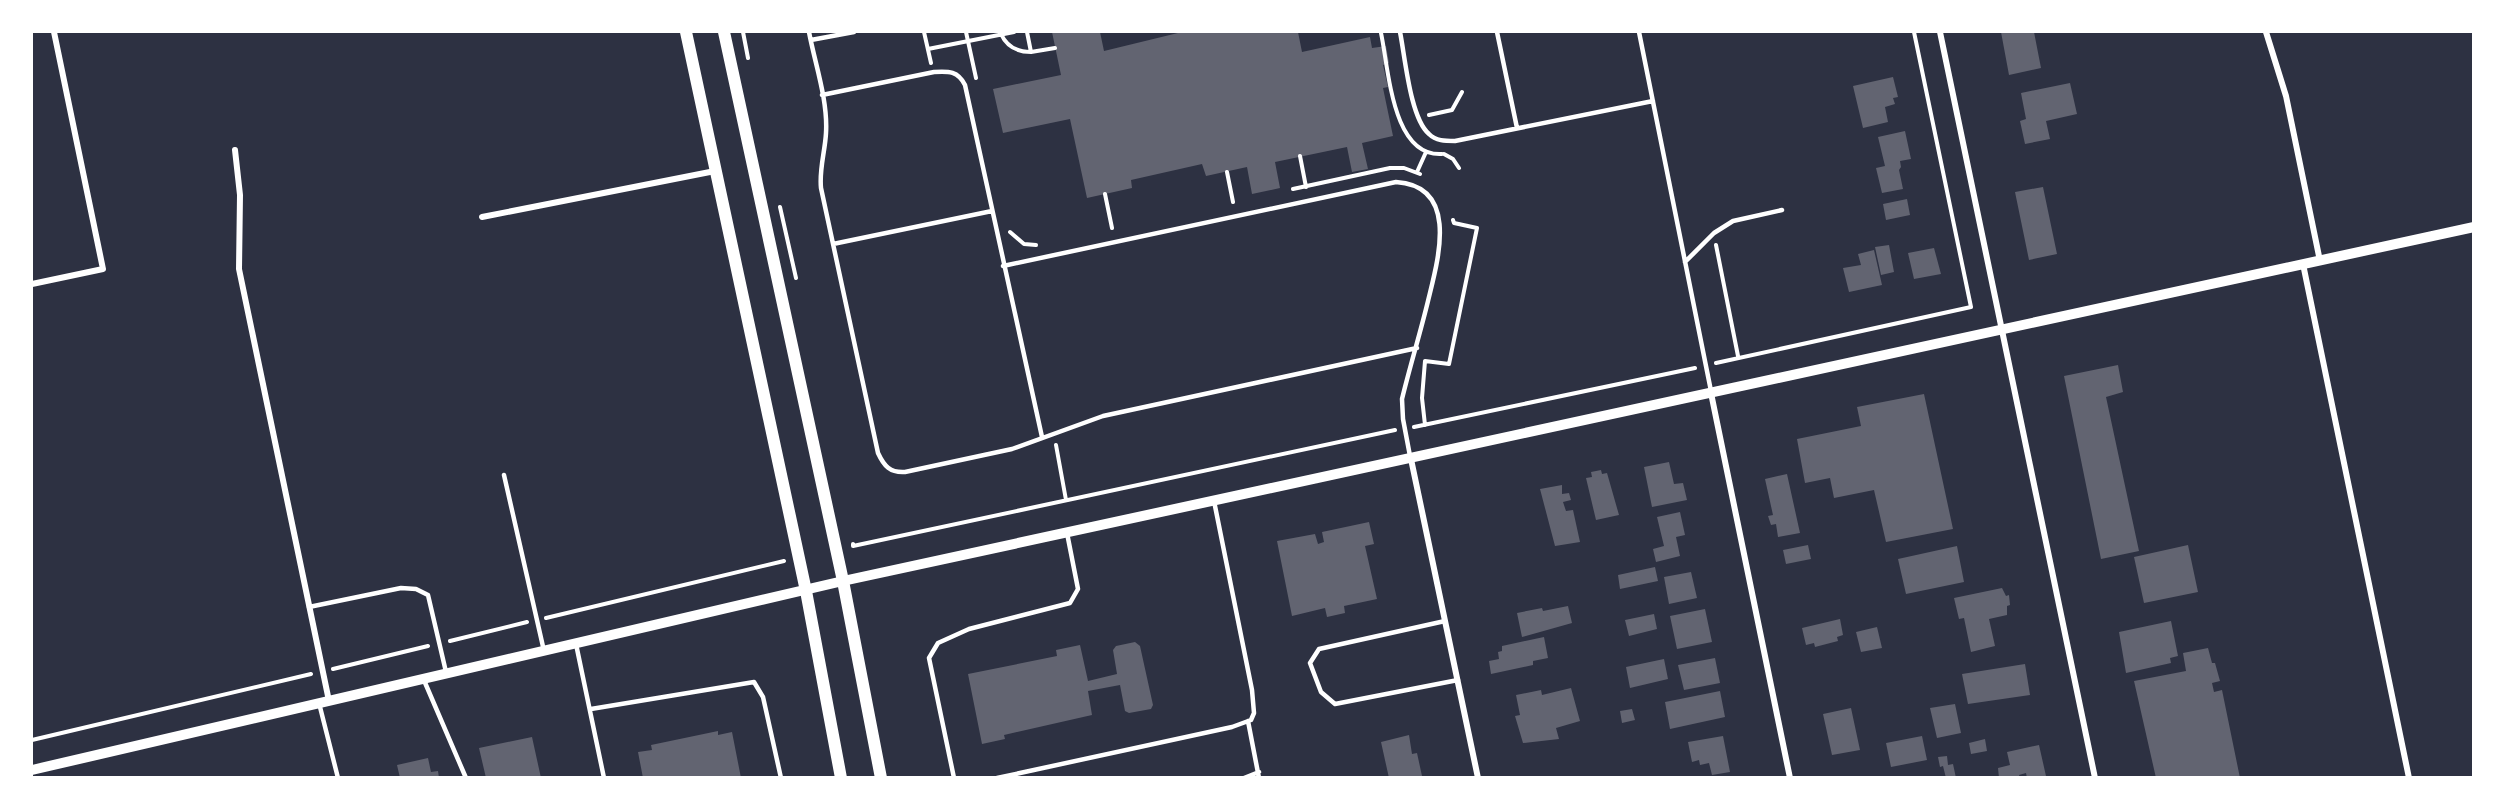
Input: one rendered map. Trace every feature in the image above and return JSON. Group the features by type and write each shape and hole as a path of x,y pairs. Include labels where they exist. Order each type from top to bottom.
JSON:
{"main road":[{"path":"686,32 806,591 841,777"},
{"path":"724,32 843,581 881,777"}],"street":[{"path":"32,284 104,269 54,32"},
{"path":"1940,32 2095,777"},
{"path":"2266,32 2286,96 2320,261"},
{"path":"235,150 240,195 241,279 323,671 324,702"},
{"path":"482,217 715,171"},
{"path":"32,770 46,772 423,678 843,581 2474,227"},
{"path":"2303,264 2409,777"},
{"path":"1711,393 1790,777"},
{"path":"1411,459 1478,777"}],"lane":[{"path":"809,32 822,95 826,134 820,172 833,244 873,430 879,453 888,469 898,473 905,472 1012,449 1103,416 1417,348"},
{"path":"811,40 854,32"},
{"path":"1400,32 1418,117 1430,136 1442,141 1455,141 1653,101"},
{"path":"1497,32 1517,128"},
{"path":"1639,32 1711,393"},
{"path":"822,95 933,72 950,71 960,76 965,85 1042,437"},
{"path":"1003,266 1396,182 1410,183 1427,194 1433,202 1438,213 1441,238 1417,348 1402,399 1411,459"},
{"path":"1685,262 1714,233 1733,221 1782,210"},
{"path":"833,244 992,211"},
{"path":"504,475 544,651"},
{"path":"997,777 1232,727 1248,721 1254,713 1252,690 1214,501"},
{"path":"954,777 929,658 938,643 969,629 1070,603 1078,589 1067,533"},
{"path":"309,607 401,588 416,589 428,595 446,673"},
{"path":"1445,621 1318,649 1310,663 1321,692 1335,704 1458,680"},
{"path":"576,644 604,777"},
{"path":"423,678 466,777"},
{"path":"591,710 754,682 763,697 781,777"},
{"path":"324,702 338,777"},
{"path":"1244,777 1259,775 1248,721"}],"path":[{"path":"742,32 749,61"},
{"path":"924,32 933,72"},
{"path":"928,49 1014,32"},
{"path":"1027,32 1031,52"},
{"path":"850,534 853,546 1706,366 1738,356 1971,307 1914,32"},
{"path":"1001,34 1017,51 1031,52 1055,48"},
{"path":"1418,117 1452,110 1462,92"},
{"path":"1417,172 1426,152"},
{"path":"1444,154 1453,159 1459,168"},
{"path":"1300,156 1306,187"},
{"path":"1227,172 1233,202"},
{"path":"1105,194 1112,228"},
{"path":"778,196 798,289"},
{"path":"1714,233 1738,356"},
{"path":"32,740 798,558"}],"building":[{"path":"1052,32 1100,32 1104,51 1182,32 1298,32 1302,52 1370,37 1372,48 1386,46 1389,63 1383,65 1388,87 1383,88 1393,136 1362,143 1368,169 1352,172 1347,147 1275,162 1280,188 1252,194 1247,167 1206,176 1202,164 1131,180 1132,188 1087,198 1070,119 1003,133 993,89 1061,75"},
{"path":"2001,32 2034,32 2041,68 2009,75"},
{"path":"1893,77 1898,97 1893,98 1895,104 1885,107 1888,122 1863,128 1853,86"},
{"path":"2070,83 2077,114 2046,121 2050,139 2025,144 2020,121 2026,119 2021,93"},
{"path":"1905,131 1911,159 1900,161 1899,170 1903,189 1882,193 1876,168 1885,166 1878,137"},
{"path":"2043,187 2057,254 2029,260 2015,192"},
{"path":"1907,199 1910,215 1886,220 1883,204"},
{"path":"1889,245 1894,272 1881,275 1875,247"},
{"path":"1934,248 1941,274 1914,279 1908,253"},
{"path":"1874,250 1882,285 1849,292 1843,268 1861,265 1858,254"},
{"path":"2118,365 2123,392 2106,397 2139,551 2101,559 2064,376"},
{"path":"1924,394 1953,529 1886,542 1874,490 1834,498 1830,478 1805,483 1797,439 1861,426 1857,407"},
{"path":"1669,462 1674,484 1683,483 1687,500 1652,507 1644,467"},
{"path":"1601,470 1602,474 1607,473 1619,515 1596,520 1586,478 1592,477 1591,472"},
{"path":"1787,474 1800,533 1778,537 1776,524 1771,525 1768,516 1773,515 1765,479"},
{"path":"1562,485 1562,494 1569,493 1571,500 1563,502 1566,511 1573,510 1580,542 1555,546 1540,489"},
{"path":"1680,512 1685,535 1676,537 1680,556 1656,562 1653,549 1664,546 1657,517"},
{"path":"1369,522 1374,544 1365,546 1377,599 1344,606 1345,613 1327,617 1325,608 1292,616 1277,541 1315,534 1318,544 1324,542 1322,532"},
{"path":"1808,545 1811,559 1786,564 1783,550"},
{"path":"2188,545 2198,592 2144,603 2134,557"},
{"path":"1957,546 1964,582 1906,594 1898,559"},
{"path":"1655,567 1658,581 1620,589 1618,575"},
{"path":"1691,572 1697,598 1669,604 1664,577"},
{"path":"2002,588 2006,596 2009,595 2010,605 2007,606 2007,615 1989,619 1995,646 1971,652 1964,618 1959,619 1954,598"},
{"path":"1568,606 1572,623 1522,637 1517,613"},
{"path":"1705,609 1712,642 1677,649 1670,616"},
{"path":"1654,614 1657,629 1629,636 1625,620"},
{"path":"1840,619 1843,635 1837,637 1838,641 1815,647 1814,643 1806,645 1802,628"},
{"path":"2171,621 2178,656 2170,658 2171,663 2126,673 2119,632"},
{"path":"1877,627 1882,648 1861,652 1856,632"},
{"path":"1544,637 1548,658 1533,661 1533,665 1491,674 1489,661 1499,659 1498,652 1502,651 1502,646"},
{"path":"1135,642 1140,646 1153,705 1151,709 1129,713 1125,711 1120,685 1088,691 1092,715 1004,735 1005,739 982,744 968,674 1057,656 1056,650 1080,645 1088,681 1117,674 1113,650 1116,646"},
{"path":"2208,648 2220,681 2212,683 2214,692 2222,690 2240,778 2156,778 2134,681 2186,671 2183,653"},
{"path":"1715,658 1720,683 1684,690 1678,665"},
{"path":"1664,659 1668,679 1630,688 1626,667"},
{"path":"2025,664 2030,695 1968,704 1962,674"},
{"path":"1571,688 1580,721 1556,728 1559,739 1523,743 1515,716 1520,715 1516,695 1541,690 1542,695"},
{"path":"1720,691 1725,717 1670,729 1665,702"},
{"path":"1955,704 1961,733 1937,738 1930,708"},
{"path":"1851,708 1860,750 1832,755 1823,714"},
{"path":"1632,709 1635,720 1622,723 1620,711"},
{"path":"718,731 718,735 732,732 741,778 643,778 638,752 652,750 651,745"},
{"path":"1409,735 1412,754 1417,753 1422,776 1389,778 1381,742"},
{"path":"1723,736 1730,772 1712,775 1709,763 1700,765 1699,760 1692,762 1688,742"},
{"path":"1922,736 1927,760 1891,767 1886,743"},
{"path":"532,737 541,778 486,778 479,748"},
{"path":"1985,739 1987,751 1971,754 1969,743"},
{"path":"2039,745 2046,776 2027,778 2026,773 2019,775 2020,778 1999,778 1998,768 2010,765 2007,752"},
{"path":"1947,756 1948,765 1953,764 1956,778 1946,778 1943,766 1940,767 1938,757"},
{"path":"428,758 431,772 438,771 439,778 400,778 397,765"}]}
